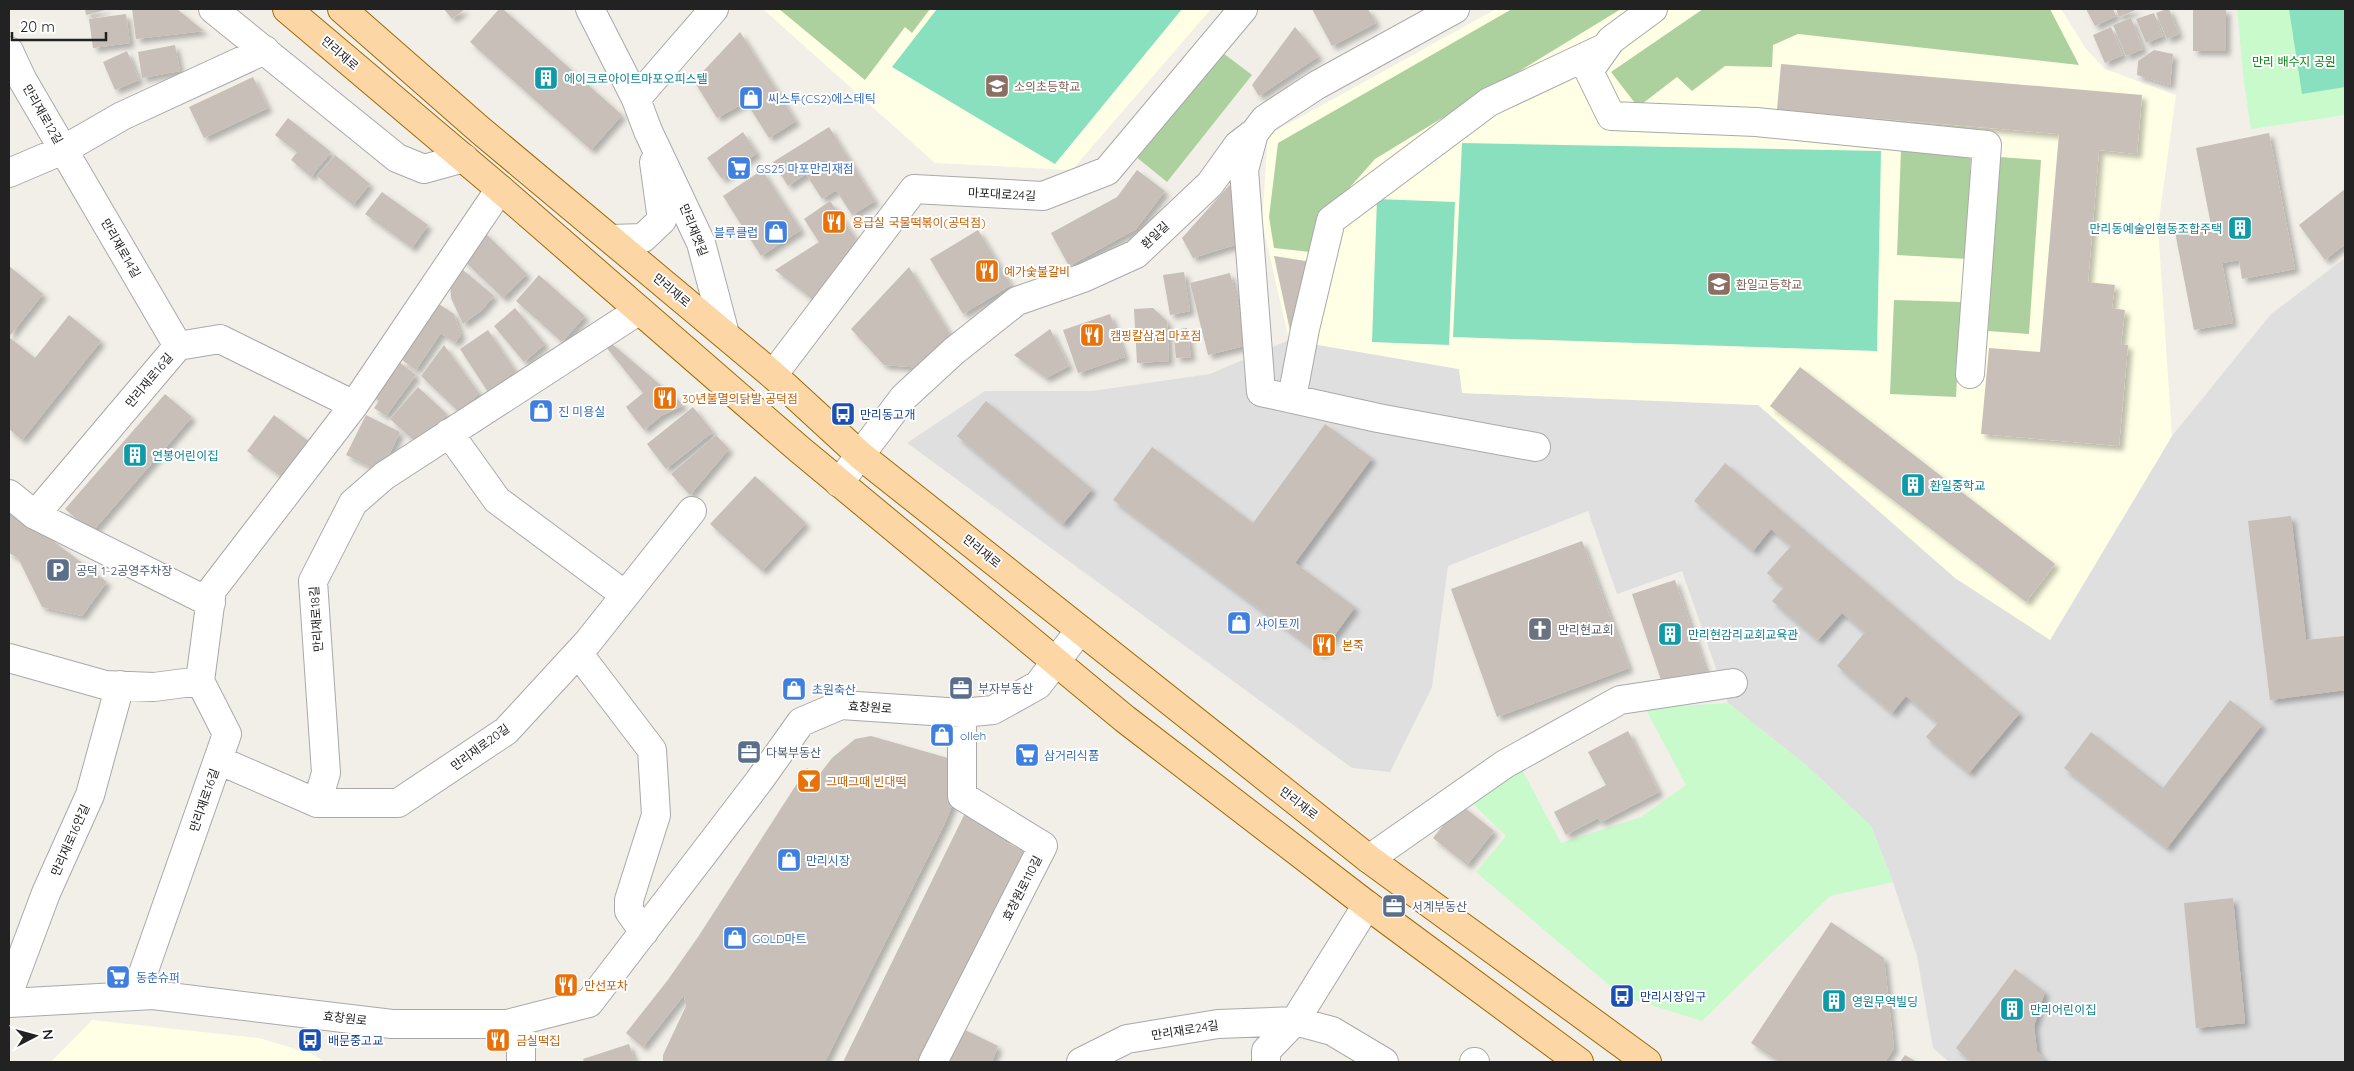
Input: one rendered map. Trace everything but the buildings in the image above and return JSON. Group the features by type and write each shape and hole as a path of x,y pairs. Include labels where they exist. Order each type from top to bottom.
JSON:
{"main road":[{"name":"만리재로","path":"287,9 464,158 839,483 1055,661 1125,718 1366,905 1579,1062"},
{"name":"만리재로","path":"342,9 480,130 773,375 860,454 1368,859 1647,1062"},
{"path":"735,394 759,390 773,375"}],"street":[{"path":"213,9 397,158 424,169 464,158"},
{"name":"만리재옛길","path":"590,9 636,99 648,131 701,243 725,334"},
{"path":"636,99 714,9"},
{"name":"마포대로24길","path":"773,375 914,189 1042,196 1107,171 1243,9"},
{"name":"환일길","path":"839,483 904,397 954,351 1017,301 1082,278 1136,254 1210,184 1238,145 1255,132 1264,119 1317,85 1455,9"},
{"path":"1653,9 1611,40 1589,71 1611,116 1756,122 1987,145 1970,374"},
{"path":"1292,398 1305,329 1331,220 1489,102 1606,47"},
{"path":"9,173 64,150 122,116 265,50"},
{"name":"만리재로12길","path":"9,51 22,79 64,150"},
{"name":"만리재옛길","path":"611,239 643,238 662,220 648,131"},
{"path":"1255,132 1244,170 1261,392 1378,418 1536,447"},
{"name":"만리재로14길","path":"64,150 178,346"},
{"path":"9,658 105,685 154,687 200,681 212,590 354,405 500,189"},
{"name":"만리재로18길","path":"317,803 326,773 313,580 353,503 384,476 638,310"},
{"name":"만리재로16길","path":"35,515 178,346 220,339 354,405"},
{"path":"449,433 497,500 625,595"},
{"path":"9,494 35,515 211,603"},
{"name":"만리재로20길","path":"218,760 317,803 398,803 506,731 578,653 692,511"},
{"name":"효창원로","path":"9,1003 153,995 392,1024 507,1024 589,1003 760,781 800,722 841,705 962,714 993,710 1038,685 1080,630"},
{"path":"578,653 652,750 656,815 630,900 630,911 644,932"},
{"name":"만리재로16길","path":"135,996 226,734 200,681"},
{"path":"1368,859 1505,764 1620,700 1733,683"},
{"name":"만리재로16안길","path":"9,992 46,893 90,795 120,685"},
{"name":"효창원로110길","path":"933,1062 1043,846 962,796 962,714"},
{"path":"1266,1062 1266,1052 1295,1021 1366,905"},
{"path":"520,1062 522,1021"},
{"name":"만리재로24길","path":"1081,1062 1127,1039 1218,1024 1295,1021 1332,1031 1384,1062"}],"shaded area":[{"name":"소의초등학교","path":"763,9 1211,9 1072,170 935,163"},
{"name":"환일고등학교","path":"1496,9 2061,9 2086,49 2105,69 2176,95 2158,227 2172,436 2050,640 1955,578 1758,405 1462,393 1459,369 1289,340 1262,222 1268,135"},
{"path":"2345,258 2345,1062 1949,1062 1933,1048 1917,956 1893,882 1871,826 1807,766 1728,703 1682,571 1617,594 1588,511 1448,566 1432,687 1390,772 1352,768 907,443 985,391 1092,391 1210,374 1289,340 1459,369 1463,393 1758,405 2050,640 2172,436 2271,314"},
{"path":"92,1020 259,1038 313,1054 324,1062 51,1062"}],"green space":[{"path":"779,9 930,9 912,33 905,27 865,80"},
{"path":"937,9 1182,9 1055,164 892,67"},
{"path":"1512,9 1621,9 1375,159 1328,212 1310,252 1274,248 1269,217 1278,143"},
{"path":"1703,9 2050,9 2079,65 1798,34 1773,45 1772,67 1725,66 1692,91 1677,77 1638,107 1611,72"},
{"name":"만리 배수지 공원","path":"2237,9 2345,9 2345,115 2251,129 2244,82"},
{"path":"2289,9 2345,9 2345,87 2302,94"},
{"path":"1219,50 1252,75 1167,182 1135,156"},
{"path":"1462,143 1881,151 1877,351 1453,337"},
{"path":"1901,150 1971,153 1967,259 1897,255"},
{"path":"2000,157 2041,160 2029,334 1988,331"},
{"path":"1377,199 1455,202 1449,345 1372,342"},
{"path":"1894,300 1961,302 1956,397 1890,394"},
{"path":"1728,703 1807,766 1871,826 1893,882 1830,896 1702,1021 1622,996 1476,872 1506,836 1471,802 1519,764 1561,843 1641,817 1686,785 1645,708"}],"place":[{"name":"에이크로아이트마포오피스텔","path":"546,78"},
{"name":"소의초등학교","path":"997,86"},
{"name":"씨스투(CS2)에스테틱","path":"751,98"},
{"name":"GS25 마포만리재점","path":"739,168"},
{"name":"응급실 국물떡볶이(공덕점)","path":"834,222"},
{"name":"만리동예술인협동조합주택","path":"2240,228"},
{"name":"블루클럽","path":"776,232"},
{"name":"예가숯불갈비","path":"987,271"},
{"name":"환일고등학교","path":"1719,284"},
{"name":"캠핑칼삼겹 마포점","path":"1092,335"},
{"name":"30년불멸의닭발 공덕점","path":"665,398"},
{"name":"진 미용실","path":"541,411"},
{"name":"만리동고개","path":"843,414"},
{"name":"연봉어린이집","path":"135,455"},
{"name":"환일중학교","path":"1913,485"},
{"name":"공덕 1-2공영주차장","path":"58,570"},
{"name":"샤이토끼","path":"1239,623"},
{"name":"만리현교회","path":"1540,629"},
{"name":"만리현감리교회교육관","path":"1670,634"},
{"name":"본죽","path":"1324,645"},
{"name":"부자부동산","path":"961,688"},
{"name":"초원축산","path":"794,689"},
{"name":"olleh","path":"942,735"},
{"name":"다복부동산","path":"749,752"},
{"name":"삼거리식품","path":"1027,755"},
{"name":"그때그때 빈대떡","path":"809,781"},
{"name":"만리시장","path":"789,860"},
{"name":"서계부동산","path":"1394,906"},
{"name":"GOLD마트","path":"735,938"},
{"name":"동춘슈퍼","path":"118,977"},
{"name":"만선포차","path":"566,985"},
{"name":"만리시장입구","path":"1622,996"},
{"name":"영원무역빌딩","path":"1834,1001"},
{"name":"만리어린이집","path":"2012,1009"},
{"name":"배문중고교","path":"310,1040"},
{"name":"금실떡집","path":"498,1040"}]}
